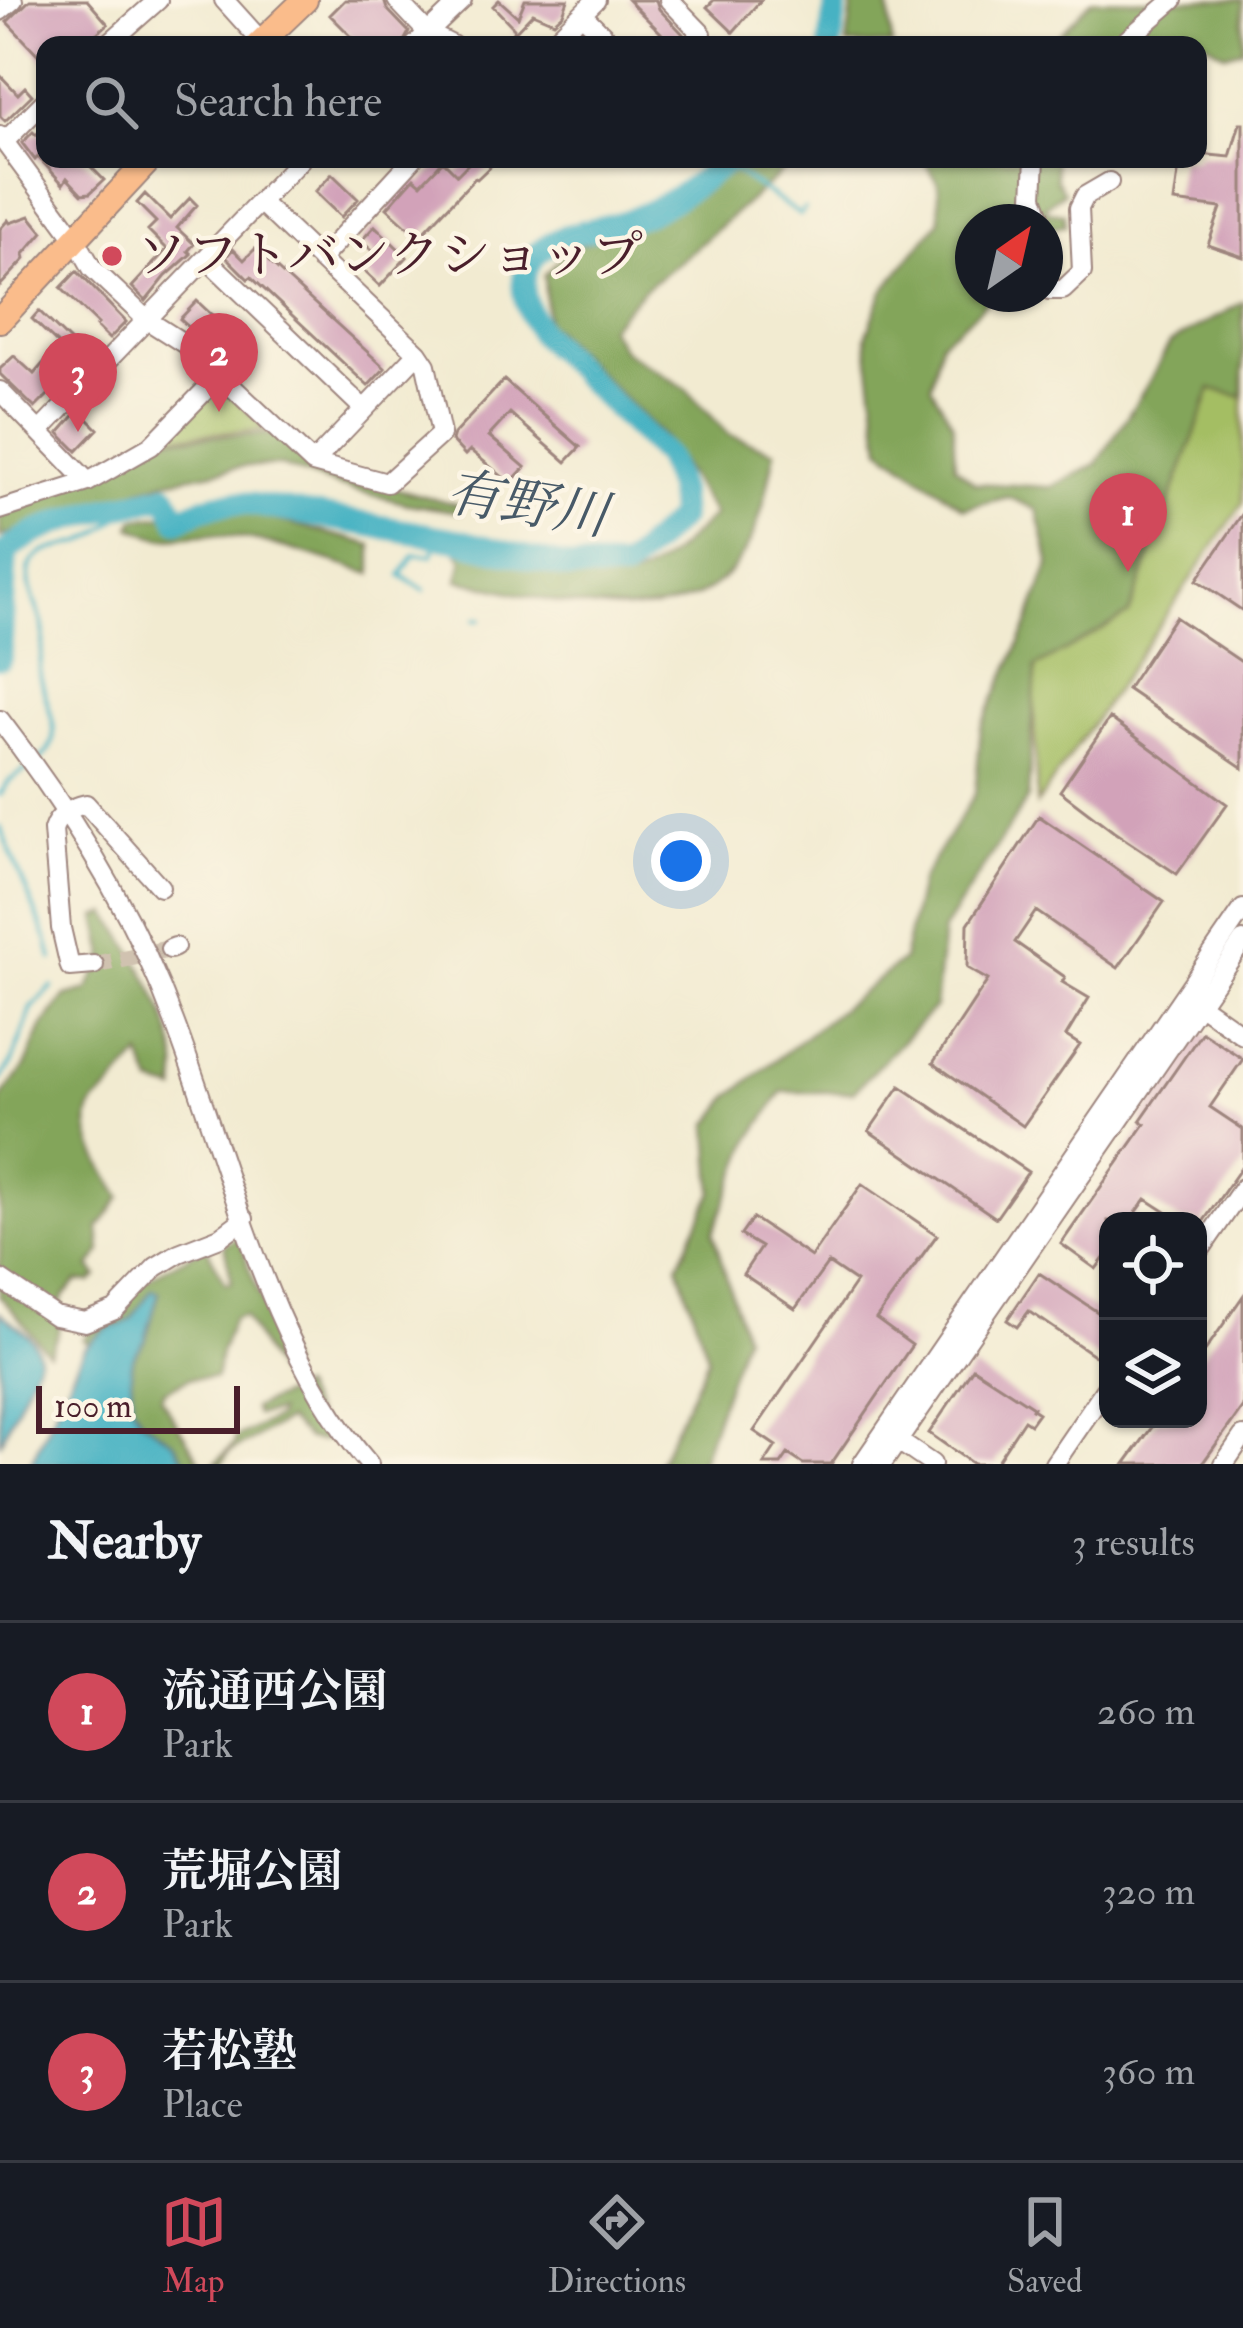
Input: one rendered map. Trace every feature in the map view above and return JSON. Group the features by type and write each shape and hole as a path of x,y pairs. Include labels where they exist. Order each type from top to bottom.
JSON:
{"main road":[{"path":"267,36 305,0"},
{"path":"0,320 141,168"}],"street":[{"path":"0,11 14,0"},
{"path":"116,36 158,0"},
{"path":"224,0 254,36"},
{"path":"397,0 420,36"},
{"path":"425,36 462,0"},
{"path":"669,0 700,36"},
{"path":"1131,36 1173,0"},
{"path":"559,36 589,7 607,36"},
{"path":"36,109 3,139 92,268 147,320 221,374 314,463 387,483 440,434 426,365 260,202"},
{"path":"40,431 292,168"},
{"path":"320,260 405,168"},
{"path":"1035,168 1036,204"},
{"path":"1063,290 1082,272 1079,208 1085,196 1109,182"},
{"path":"206,258 364,409"},
{"path":"314,463 418,353"},
{"path":"0,510 88,482 151,446 221,374"},
{"path":"0,391 88,482"},
{"path":"0,720 66,812 156,976 295,1347 334,1417 369,1464"},
{"path":"94,965 70,967 61,928 56,821 86,804 160,887"},
{"path":"862,1464 891,1436 1192,999 1243,910"},
{"path":"1192,999 1243,941"},
{"path":"1192,999 1243,1035"},
{"path":"1207,1240 1243,1187"},
{"path":"0,1279 55,1316 85,1322 115,1310 155,1268 244,1220"},
{"path":"1054,1464 1099,1397"},
{"path":"882,1464 891,1436"},
{"path":"891,1436 932,1464"}],"green space":[{"path":"853,0 888,0 891,36 848,36"},
{"path":"1092,0 1243,0 1243,49 1225,54 1207,42 1207,36 1058,36"},
{"path":"734,168 787,168 644,289 609,327 623,350 685,388 729,435 775,451 761,514 746,549 721,580 690,599 654,608 573,605 458,580 463,560 455,548 574,574 632,578 666,559 714,515 662,435 547,323 544,276 568,249 701,194"},
{"path":"929,168 1055,168 1064,192 1049,204 955,204 955,312 977,312 941,341 931,386 953,424 955,466 975,483 1051,487 1097,464 1170,343 1243,302 1243,397 1211,389 1129,614 1036,667 1028,798 943,930 935,1007 853,1092 782,1092 751,1139 713,1233 744,1335 700,1464 658,1464 708,1358 678,1265 713,1192 709,1125 731,1095 903,960 920,882 975,794 981,728 1026,630 1050,563 1037,510 1008,497 964,508 881,448 866,337 883,291 940,220 938,182"},
{"path":"1243,314 1243,503 1037,804 1032,641"},
{"path":"210,392 229,394 267,430 166,436"},
{"path":"275,434 313,467 459,505 460,512 408,504 281,466 246,466 166,481 0,537 0,517 162,438"},
{"path":"229,507 372,545 372,574 254,540 214,535 165,538 131,527 135,519"},
{"path":"108,913 160,1004 177,1062 176,1091 152,1084 141,1056 93,1106 88,1128 91,1140 121,1197 99,1228 101,1251 90,1267 97,1276 91,1282 77,1281 62,1298 58,1333 49,1353 0,1297 0,1099 25,1067 43,1025 66,996 88,990 105,955 97,917"},
{"path":"241,1241 289,1367 277,1375 244,1316 233,1318 215,1378 190,1378 164,1391 161,1398 202,1464 181,1464 130,1424 126,1328 90,1343 83,1340 121,1298 206,1247 226,1284 232,1282 224,1245"},
{"path":"300,1388 327,1438 308,1439 287,1420 228,1453 222,1464 214,1464 235,1438 277,1417 278,1412 256,1415 253,1408"}],"water":[{"path":"152,1289 159,1292 145,1341 131,1367 132,1403 141,1420 174,1442 187,1464 30,1464 84,1348 107,1328 131,1319"},
{"path":"0,1313 30,1338 39,1358 0,1444"}],"building":[{"path":"30,0 87,0 108,24 94,36 36,36 36,53 7,22"},
{"path":"345,0 384,0 409,32 407,36 351,36 330,15"},
{"path":"499,0 518,17 525,0 568,0 554,22 533,13 511,36 514,28 493,6"},
{"path":"628,0 656,0 683,34 658,36 661,33"},
{"path":"714,0 761,0 733,32 707,7"},
{"path":"0,75 18,94 25,87 32,95 5,121 0,116"},
{"path":"1243,123 1243,257 1208,245 1221,208 1174,202 1179,168 1207,168 1207,155 1230,157"},
{"path":"33,132 36,135 35,160 22,143"},
{"path":"48,168 92,168 104,180 82,194 67,178 63,184"},
{"path":"436,168 450,168 457,175 464,168 489,168 419,237 387,208 414,178 421,184"},
{"path":"332,174 358,199 341,217 315,192"},
{"path":"145,194 170,219 190,198 197,205 177,228 194,244 188,251 191,254 146,301 132,287 167,249 148,230 156,222 137,203"},
{"path":"30,216 43,232 0,286 0,229 8,220"},
{"path":"375,226 407,257 380,286 363,270 377,255 361,241"},
{"path":"233,249 244,260 255,249 385,368 368,386 226,257"},
{"path":"77,271 126,322 109,339 61,288"},
{"path":"197,301 243,344 226,362 180,319"},
{"path":"39,311 74,345 69,350 84,364 58,393 54,389 35,408 0,369 14,356 34,374 59,345 32,319"},
{"path":"504,380 580,447 566,462 510,413 489,436 525,467 510,483 470,450 465,455 452,441"},
{"path":"79,410 98,429 77,451 59,433"},
{"path":"1243,513 1243,611 1197,580"},
{"path":"1175,617 1243,663 1243,768 1127,689"},
{"path":"1110,718 1227,804 1177,874 1060,791"},
{"path":"1039,816 1164,902 1118,968 1036,911 1015,942 1089,998 1066,1036 1080,1045 1023,1126 933,1063 988,980 967,968 968,924"},
{"path":"1202,1032 1243,1059 1210,1107 1243,1129 1243,1165 1207,1216 1207,1212 1166,1212 1146,1199 1137,1212 1099,1212 1096,1269 1061,1244 1145,1124 1140,1121"},
{"path":"900,1086 1028,1172 996,1218 869,1131"},
{"path":"862,1184 937,1235 876,1319 912,1345 831,1464 803,1464 788,1454 781,1464 764,1464 776,1446 754,1431 856,1282 828,1263 795,1309 743,1274 761,1247 741,1235 753,1218 811,1257"},
{"path":"1039,1273 1099,1313 1099,1359 1029,1311 1017,1327 1007,1320"},
{"path":"1243,1296 1243,1407 1202,1464 1125,1464 1151,1428 1207,1428 1207,1348"},
{"path":"973,1368 1038,1413 1030,1424 1024,1420 995,1464 973,1464 929,1433"}],"waterway":[{"name":"有野川","path":"831,36 837,0"},
{"name":"有野川","path":"0,658 6,552 61,522 166,495 178,520 210,506 244,503 457,540 570,568 625,569 680,518 678,491 666,457 542,335 525,300 526,270 533,258 560,239 648,213 718,168"},
{"path":"730,168 800,215 804,209"},
{"path":"39,760 48,751 54,730 40,673 44,633 29,570 47,551 90,539 136,503"},
{"path":"424,590 401,575 414,555 432,555 440,538"},
{"path":"476,619 481,619"},
{"path":"0,795 9,781 30,767"},
{"path":"0,827 52,959"},
{"path":"0,1080 12,1062 32,1008 52,987"}],"tunnel":[{"path":"94,965 170,949"}],"place":[{"name":"ソフトバンクショップ","path":"112,256"},
{"name":"荒堀公園","path":"219,412"},
{"name":"若松塾","path":"78,432"},
{"name":"流通西公園","path":"1128,572"}]}
